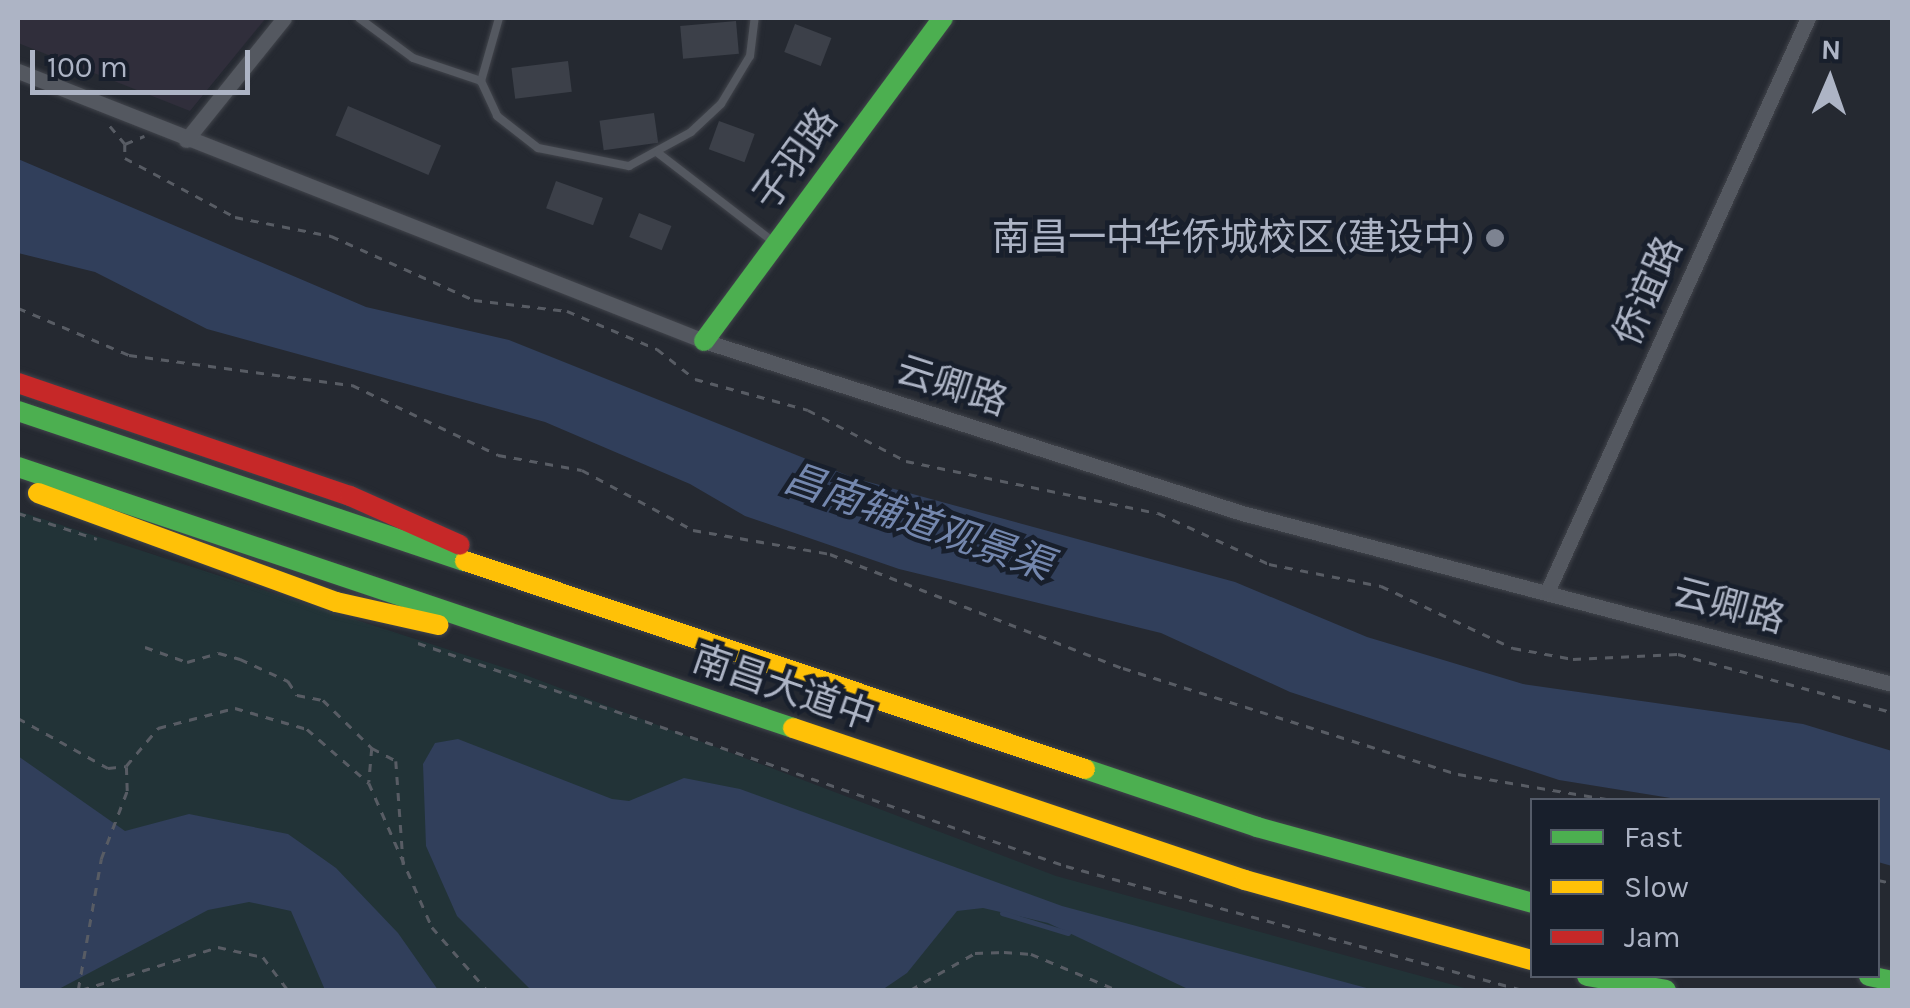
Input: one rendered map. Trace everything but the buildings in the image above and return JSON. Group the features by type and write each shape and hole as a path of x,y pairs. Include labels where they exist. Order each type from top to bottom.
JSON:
{"main road":[{"name":"子羽路","path":"704,341 943,18"},
{"path":"18,383 350,496 622,617"},
{"name":"南昌大道中","path":"18,411 622,617 1257,827 1530,902"},
{"name":"南昌大道中","path":"18,467 1244,880 1530,959"},
{"path":"18,486 336,602 593,661"},
{"path":"1598,978 1666,990"}],"street":[{"path":"186,140 284,18"},
{"name":"侨谊路","path":"1547,592 1808,18"},
{"name":"云卿路","path":"18,71 704,341 1242,513 1892,684"}],"lane":[{"path":"359,18 413,58 482,81"},
{"path":"498,18 482,81 497,116 538,148 629,166 658,153 721,104 750,56 754,18"},
{"path":"658,153 776,244"}],"path":[{"path":"112,110 110,132 125,144"},
{"path":"125,144 154,127"},
{"path":"125,144 125,158 235,217 331,236 474,300 568,311 657,349 695,379 808,410 906,461 1158,513 1269,564 1381,586 1514,648 1573,659 1678,654 1892,712"},
{"path":"18,308 130,355 352,385 498,456 582,470 693,530 830,554 1123,668 1458,774 1599,798"},
{"path":"18,512 110,543"},
{"path":"407,640 1066,866 1524,990"},
{"path":"145,647 187,662 219,653 268,670 297,695 342,713 372,748 396,761 405,878"},
{"path":"288,990 263,956 218,947 80,990 100,859 127,792 126,766 158,728 236,708 306,729 368,783 405,878 432,927 486,990"},
{"path":"18,718 108,768 126,766"},
{"path":"368,783 372,748"},
{"path":"910,990 976,953 1004,952 1031,954 1117,990"}],"shaded area":[{"path":"18,18 266,18 190,111 18,43"},
{"path":"18,511 515,671 1056,876 1472,990 18,990"}],"water":[{"name":"昌南辅道观景渠","path":"18,159 366,307 509,340 854,478 1235,582 1367,637 1523,684 1803,724 1892,751 1892,866 1880,863 1880,798 1671,798 1559,780 1290,692 1161,633 899,569 745,516 690,484 545,422 207,329 95,272 18,253"},
{"path":"458,739 612,799 629,801 684,778 740,789 1062,906 1374,990 1190,990 1048,923 983,908 957,911 907,973 882,990 531,990 457,916 426,846 423,764 435,743"},
{"path":"18,756 125,831 189,814 288,834 336,868 398,933 438,990 325,990 291,911 249,902 208,910 57,990 18,990"}],"waterway":[{"path":"1002,913 1068,933"}],"traffic: fast":[{"path":"704,341 943,18"},
{"path":"18,411 465,561"},
{"path":"18,467 793,728"},
{"path":"1085,769 1257,827 1530,902"},
{"path":"1598,978 1666,990"},
{"path":"1878,978 1892,981"}],"traffic: slow":[{"path":"38,493 336,602 438,625"},
{"path":"465,561 1085,769"},
{"path":"793,728 1245,880 1530,959"}],"traffic: jam":[{"path":"18,383 350,496 460,545"}],"place":[{"name":"南昌一中华侨城校区(建设中)","path":"1495,238"}]}
